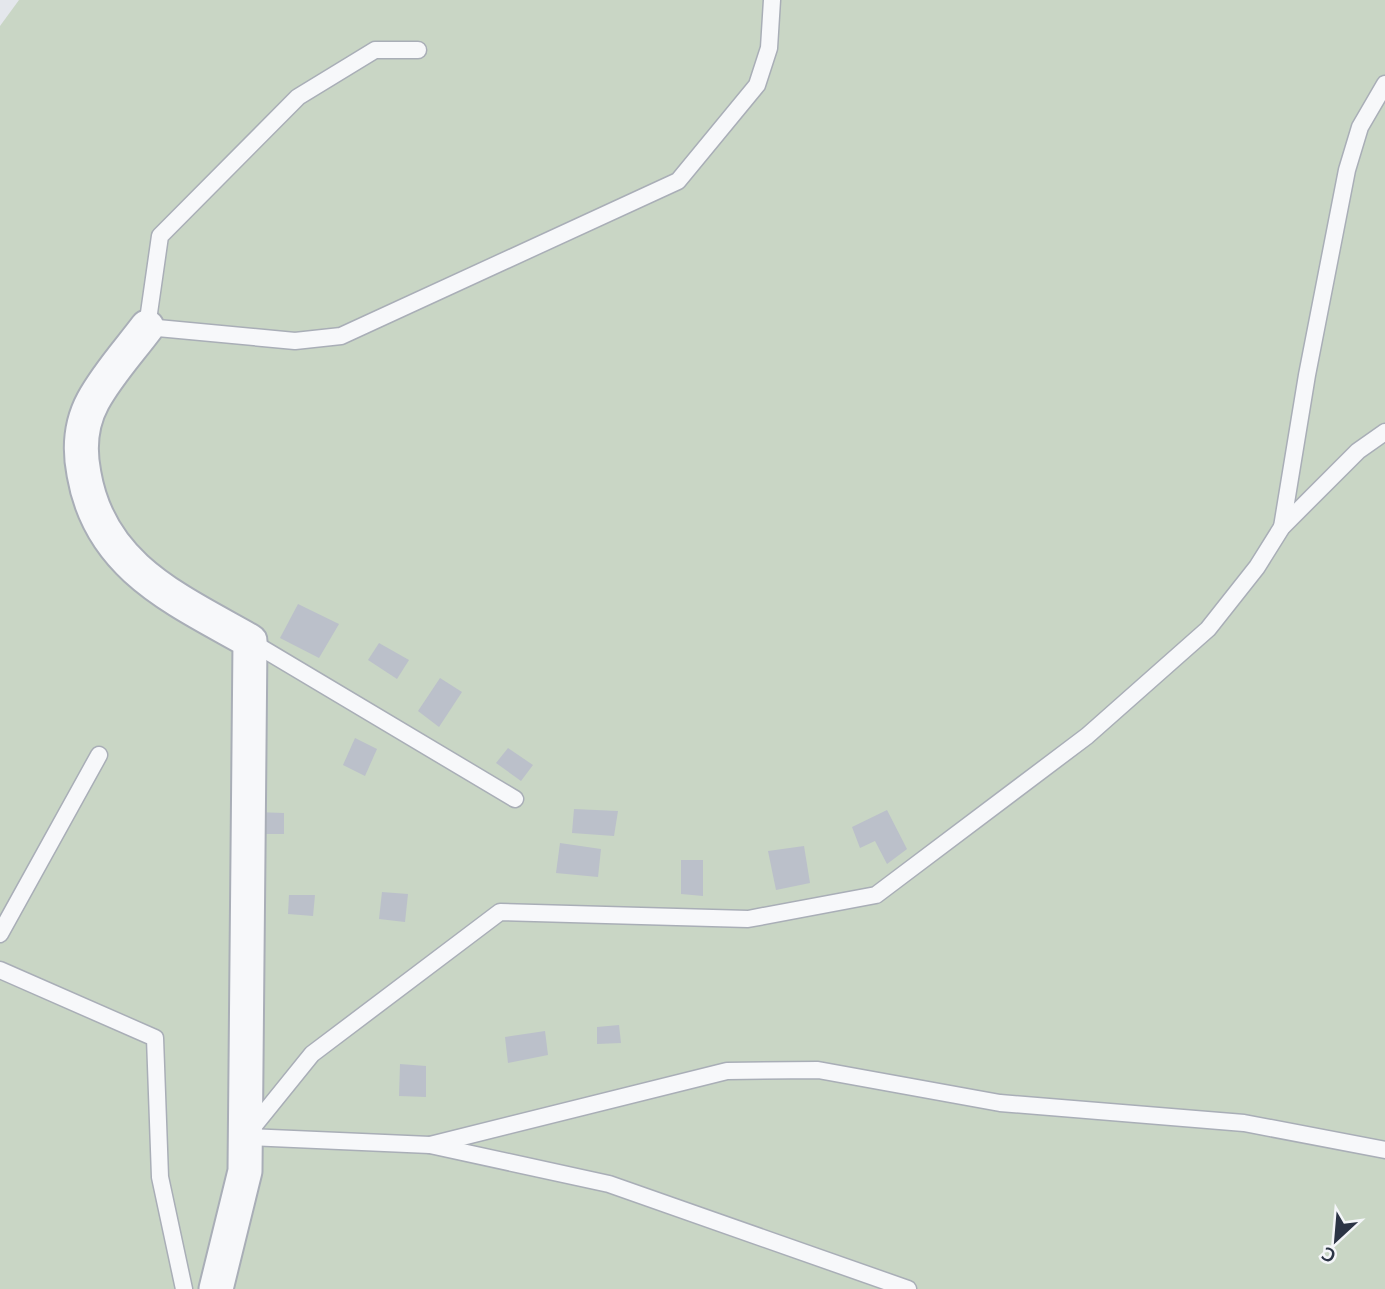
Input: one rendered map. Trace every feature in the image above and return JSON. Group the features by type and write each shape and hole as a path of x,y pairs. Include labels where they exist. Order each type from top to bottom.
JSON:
{"street":[{"path":"147,327 92,402 79,446 88,497 115,551 150,582 250,641 245,1171 216,1289"}],"lane":[{"path":"418,50 375,50 299,97 160,236 147,327 295,341 341,336 678,181 757,85 769,48 772,0"},
{"path":"1282,527 1307,375 1347,170 1360,127 1385,84"},
{"path":"246,1137 312,1054 500,912 748,919 876,895 1087,736 1208,629 1257,567 1282,527 1359,451 1385,432"},
{"path":"250,641 515,799"},
{"path":"0,934 99,755"},
{"path":"0,970 155,1038 160,1177 184,1289"},
{"path":"430,1145 727,1071 818,1070 1000,1103 1244,1123 1385,1150"},
{"path":"246,1137 430,1145 609,1184 908,1289"}],"green space":[{"path":"19,0 1385,0 1385,1289 0,1289 0,26"}],"building":[{"path":"298,604 339,624 319,658 280,638"},
{"path":"379,643 409,660 397,679 368,660"},
{"path":"440,678 462,692 439,727 418,711"},
{"path":"355,738 377,749 365,776 343,765"},
{"path":"508,748 533,765 521,781 496,763"},
{"path":"574,809 618,811 614,836 572,833"},
{"path":"887,810 907,849 887,864 875,841 860,848 852,827"},
{"path":"255,812 284,813 284,834 256,834"},
{"path":"560,843 601,849 598,877 556,873"},
{"path":"804,846 810,883 776,890 768,851"},
{"path":"681,860 703,860 703,896 681,894"},
{"path":"382,892 408,894 405,922 379,919"},
{"path":"289,895 315,895 313,916 288,914"},
{"path":"619,1025 621,1043 597,1044 597,1027"},
{"path":"545,1031 548,1055 508,1063 505,1037"},
{"path":"400,1064 426,1066 426,1097 399,1096"}]}
